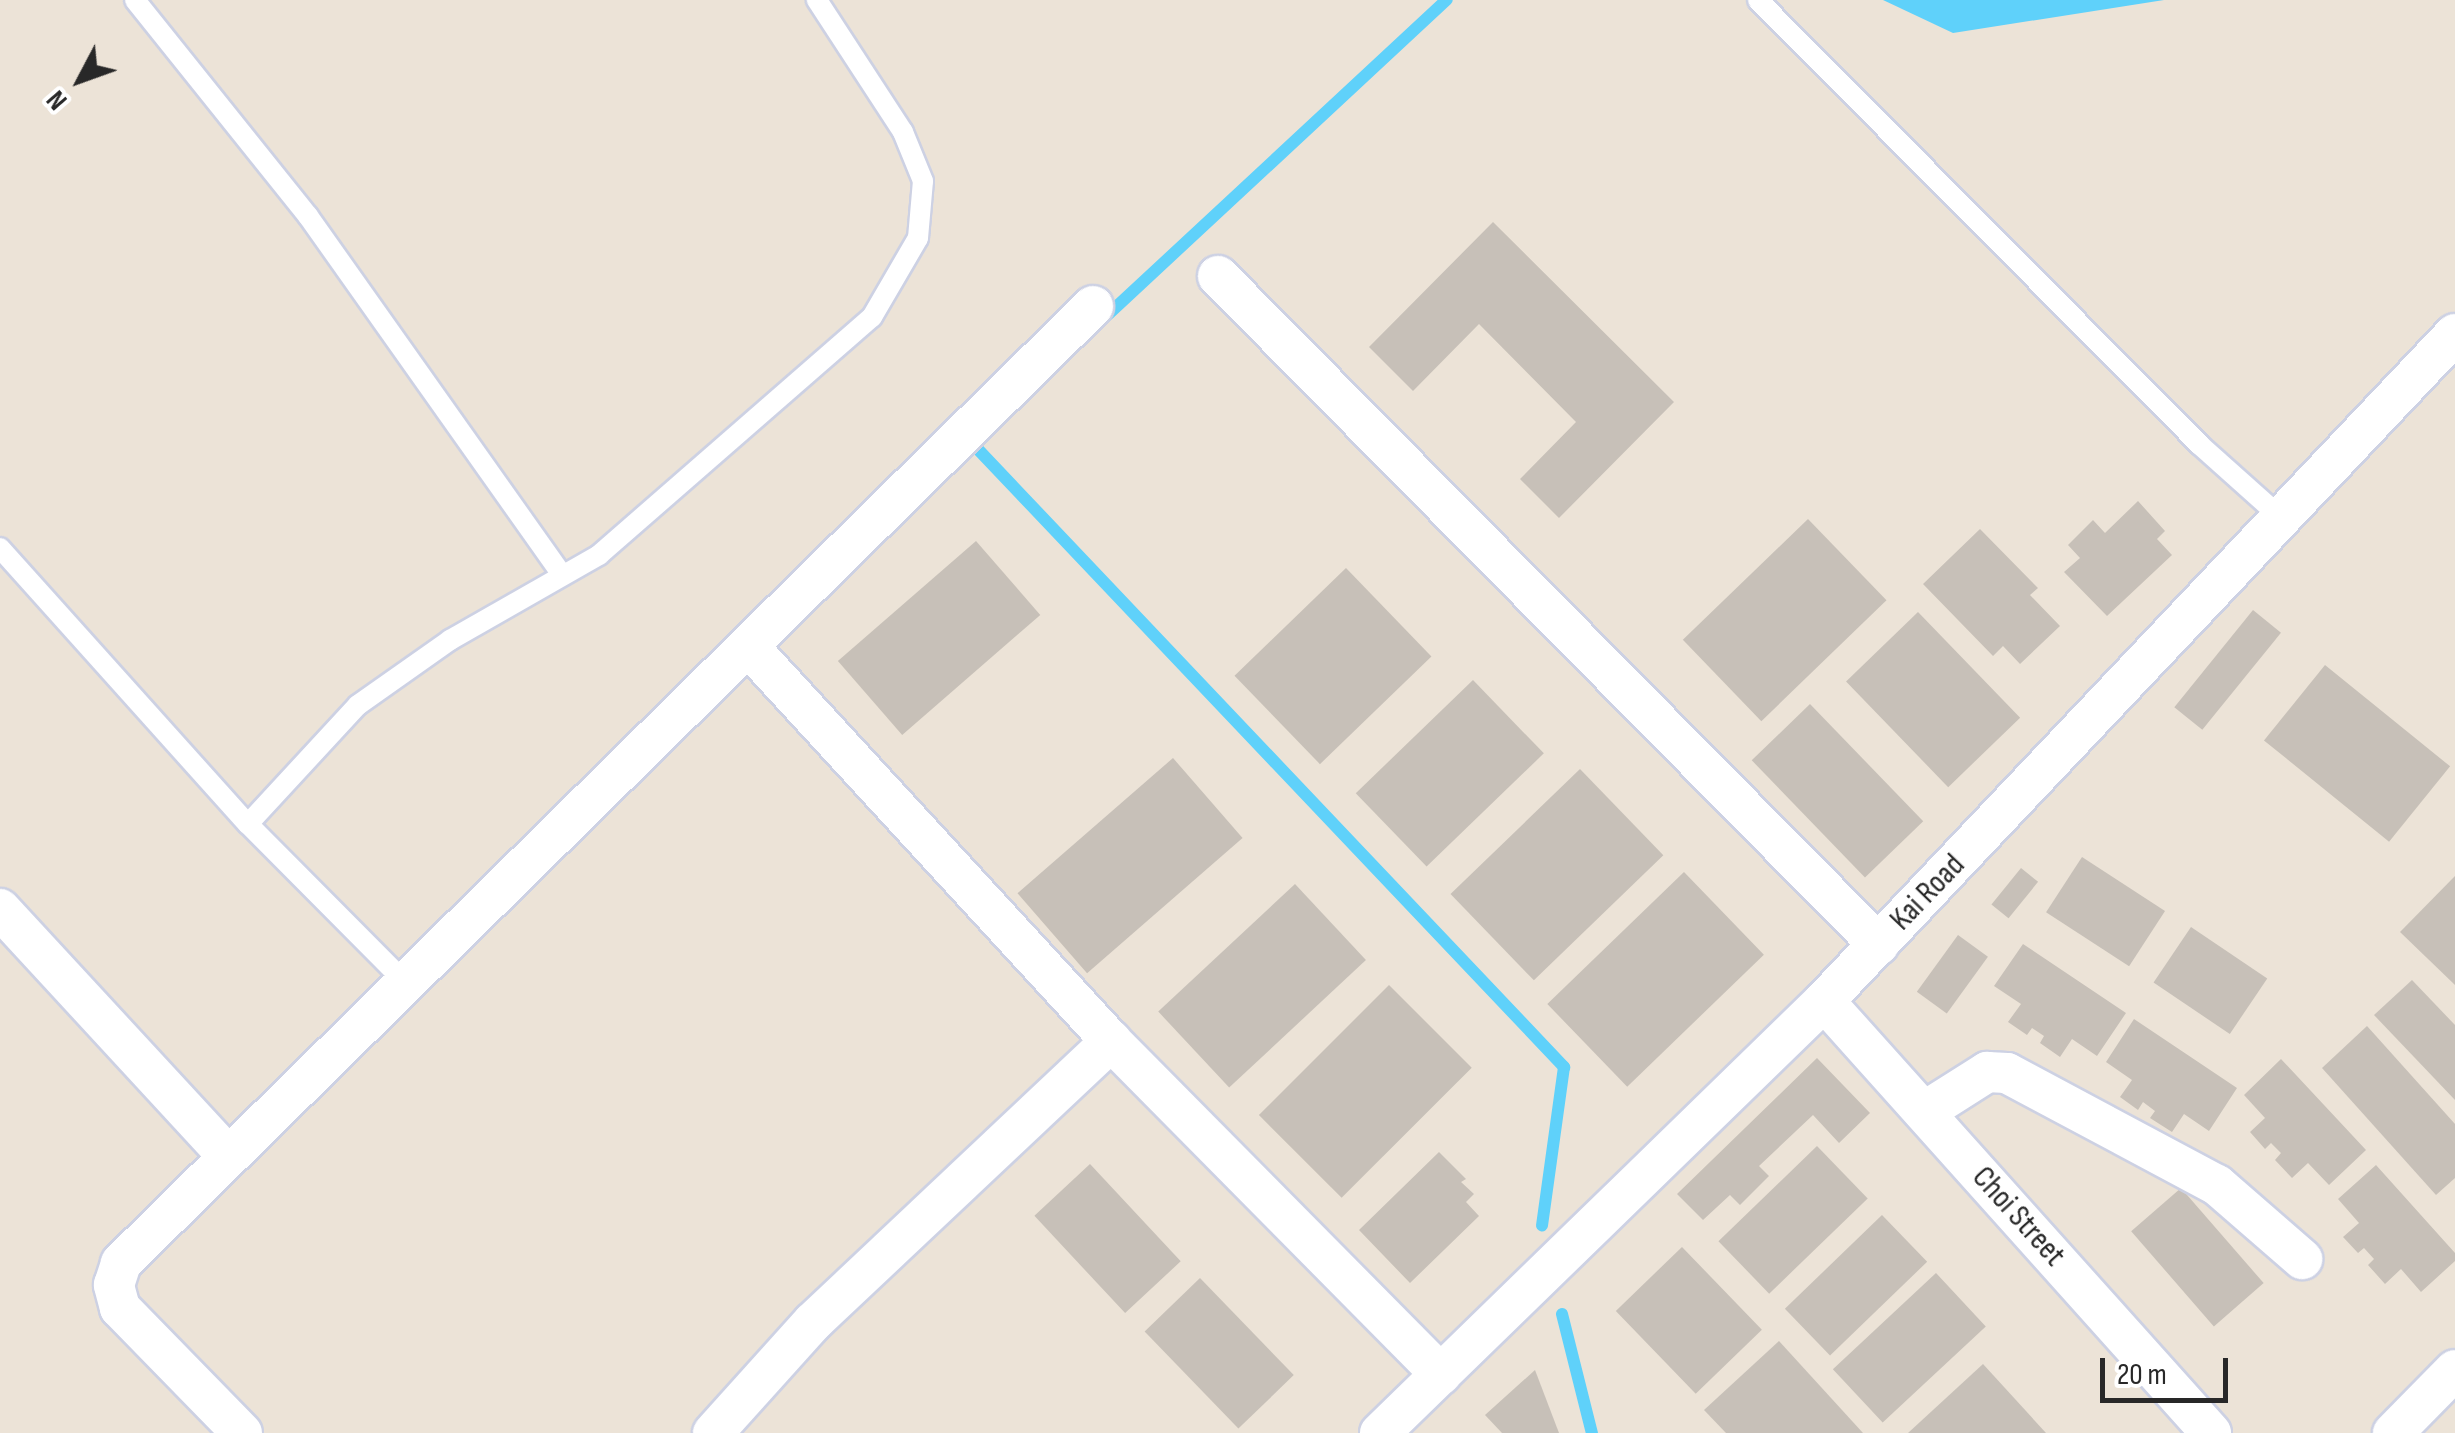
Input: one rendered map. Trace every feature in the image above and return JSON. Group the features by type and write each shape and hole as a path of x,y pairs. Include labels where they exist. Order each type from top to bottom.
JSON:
{"street":[{"path":"1218,276 1879,944"},
{"path":"242,1433 120,1308 114,1285 121,1262 226,1154 1094,306"},
{"name":"Kai Road","path":"1380,1433 1879,944 2284,520 2455,334"},
{"path":"748,646 1110,1041 1441,1374"},
{"path":"0,909 226,1154"},
{"name":"Choi Street","path":"1824,1000 2211,1433"},
{"path":"713,1433 813,1322 1110,1041"},
{"path":"1924,1112 1987,1072 2007,1073 2217,1185 2302,1260"},
{"path":"2393,1433 2455,1370"}],"lane":[{"path":"135,0 308,216 562,575"},
{"path":"248,824 358,705 599,554 872,317 918,238 923,181 904,132 818,0"},
{"path":"1758,0 2200,445 2284,520"},
{"path":"0,548 248,824 404,980"}],"water":[{"path":"1883,0 2164,0 1953,33"}],"building":[{"path":"1493,222 1674,402 1559,518 1520,479 1576,422 1479,324 1413,391 1369,347"},
{"path":"2138,501 2165,531 2157,539 2172,555 2107,616 2064,572 2080,558 2068,545 2093,520 2105,533"},
{"path":"1808,519 1886,600 1761,721 1683,640"},
{"path":"1980,529 2038,588 2030,595 2060,626 2020,664 2003,646 1993,656 1923,584"},
{"path":"976,541 1040,615 902,735 838,661"},
{"path":"1346,568 1431,656 1320,764 1235,676"},
{"path":"2253,610 2281,633 2202,730 2174,707"},
{"path":"1918,612 2020,718 1948,787 1846,681"},
{"path":"2325,665 2450,766 2389,842 2264,740"},
{"path":"1473,680 1544,753 1427,867 1356,793"},
{"path":"1810,704 1923,821 1865,878 1752,760"},
{"path":"1173,758 1243,838 1087,973 1018,893"},
{"path":"1580,769 1663,855 1534,980 1451,894"},
{"path":"2082,857 2165,911 2129,966 2046,912"},
{"path":"2021,868 2038,882 2009,918 1991,905"},
{"path":"1684,872 1764,955 1627,1087 1547,1004"},
{"path":"2455,876 2455,985 2400,932"},
{"path":"1295,884 1366,960 1229,1088 1158,1012"},
{"path":"2191,927 2267,978 2230,1034 2154,983"},
{"path":"1958,935 1988,957 1947,1013 1917,992"},
{"path":"2023,944 2126,1013 2097,1056 2072,1039 2060,1057 2040,1043 2044,1036 2032,1028 2027,1035 2008,1022 2021,1004 1994,986"},
{"path":"2412,980 2455,1025 2455,1100 2374,1015"},
{"path":"1389,985 1472,1068 1342,1198 1259,1115"},
{"path":"2134,1019 2237,1088 2209,1131 2184,1114 2172,1132 2150,1118 2155,1111 2143,1102 2138,1110 2120,1097 2132,1080 2106,1062"},
{"path":"2367,1026 2455,1124 2455,1178 2436,1195 2322,1068"},
{"path":"1817,1058 1870,1113 1839,1143 1813,1115 1759,1166 1769,1176 1740,1205 1730,1195 1703,1220 1677,1194"},
{"path":"2281,1059 2366,1150 2329,1185 2308,1163 2292,1178 2275,1160 2281,1153 2271,1143 2265,1149 2250,1132 2265,1118 2244,1095"},
{"path":"1817,1146 1868,1199 1769,1294 1718,1241"},
{"path":"1439,1152 1466,1179 1461,1182 1474,1194 1466,1202 1479,1216 1410,1283 1359,1230"},
{"path":"1090,1164 1181,1261 1125,1313 1034,1216"},
{"path":"2376,1165 2455,1253 2455,1261 2421,1292 2401,1269 2385,1284 2368,1265 2374,1259 2364,1248 2358,1253 2343,1237 2359,1223 2338,1199"},
{"path":"2181,1188 2264,1283 2214,1326 2131,1231"},
{"path":"1882,1215 1927,1262 1830,1356 1785,1309"},
{"path":"1682,1247 1762,1330 1696,1394 1616,1311"},
{"path":"1936,1273 1986,1326 1883,1423 1833,1369"},
{"path":"1200,1278 1294,1375 1238,1429 1145,1331"},
{"path":"1779,1341 1863,1433 1726,1433 1704,1410"},
{"path":"1983,1364 2046,1433 1908,1433"},
{"path":"1535,1370 1559,1433 1502,1433 1485,1415"}],"waterway":[{"path":"1101,321 1447,0"},
{"path":"977,437 971,442 1564,1067 1542,1225"},
{"path":"1562,1314 1592,1433"}]}
